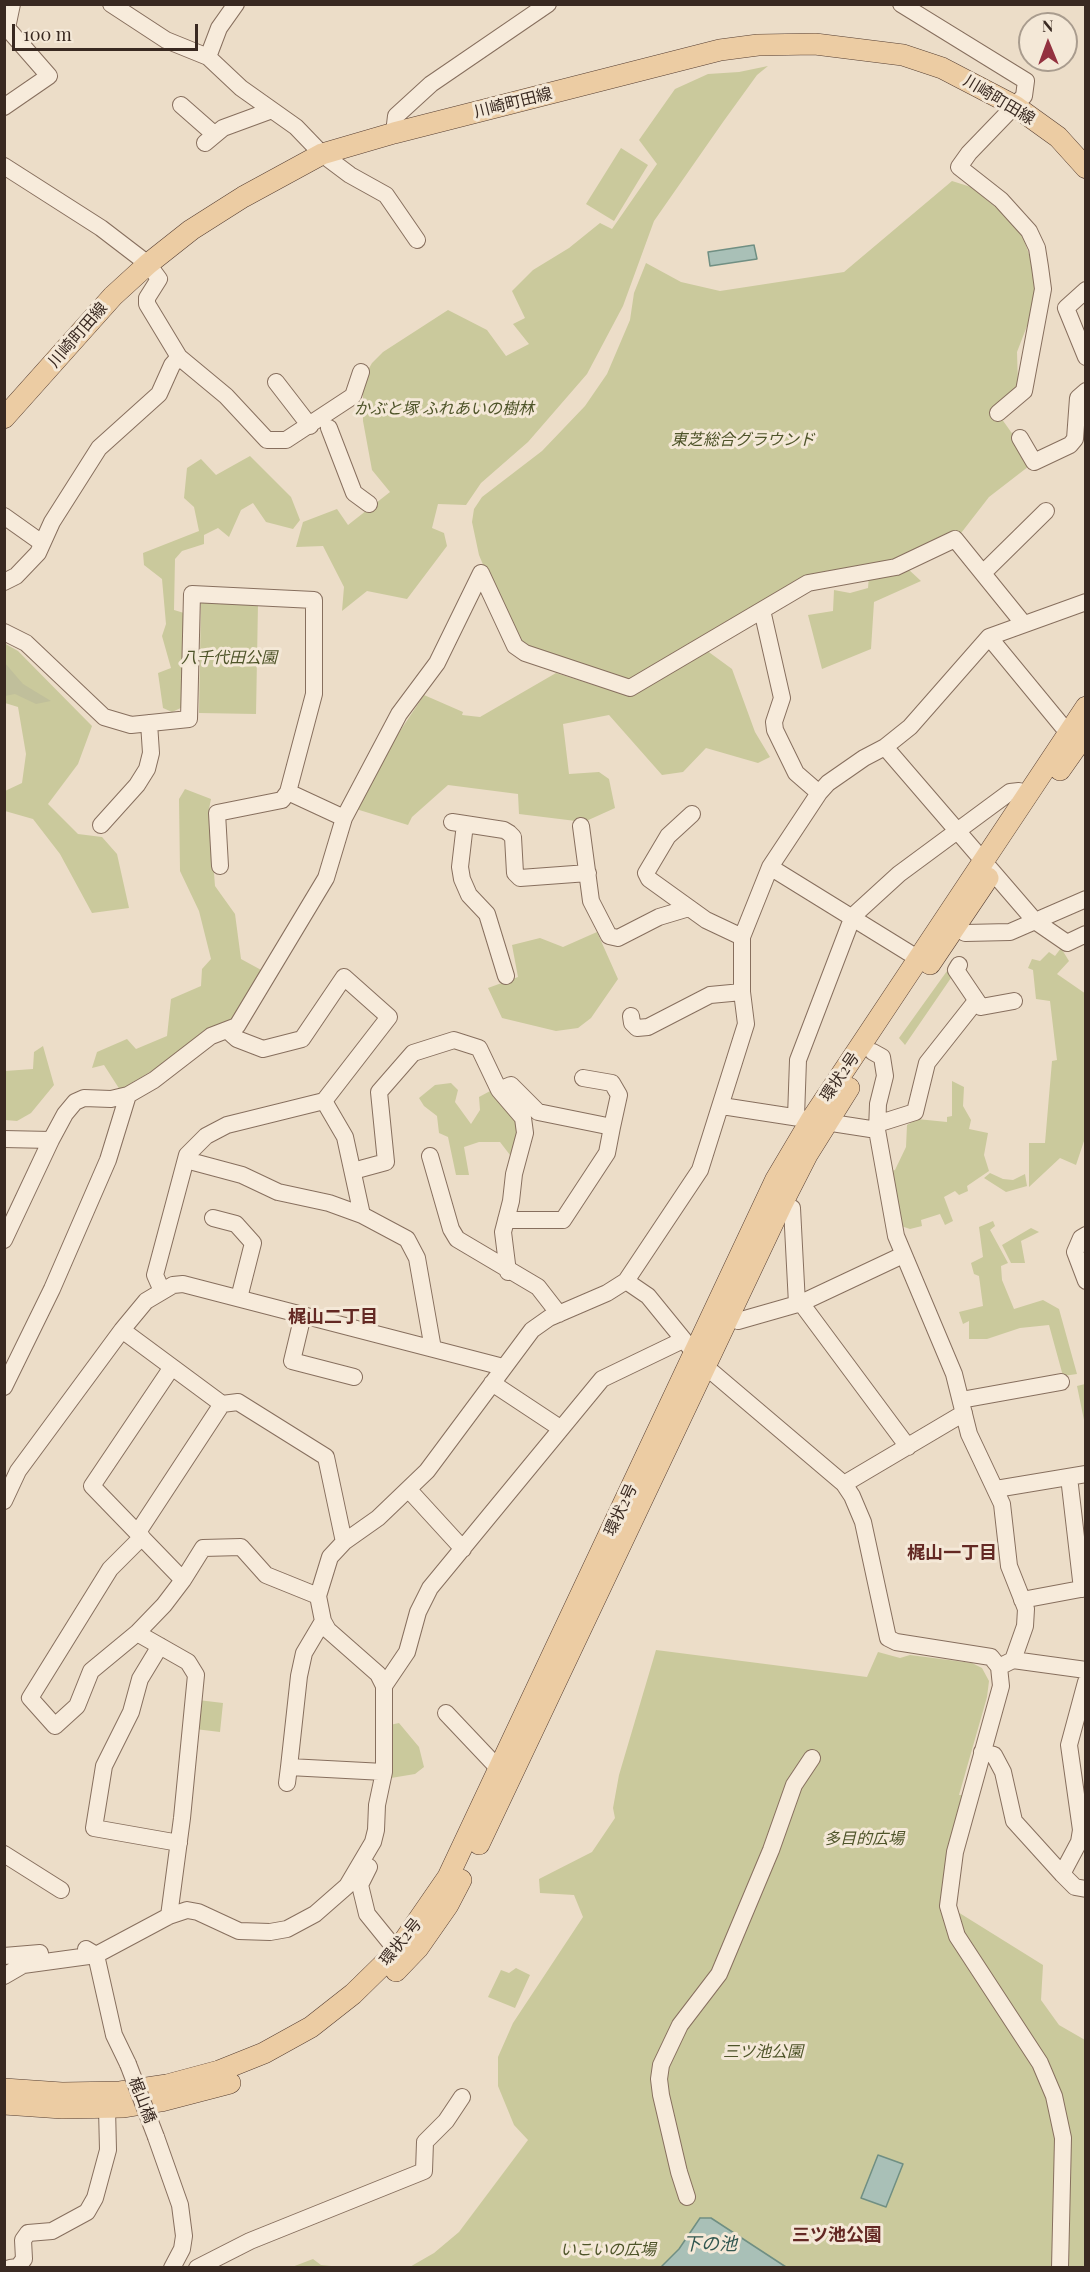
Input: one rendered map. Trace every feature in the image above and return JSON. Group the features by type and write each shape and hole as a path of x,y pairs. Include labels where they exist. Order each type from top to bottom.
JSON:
{"main road":[{"name":"川崎町田線","path":"4,418 113,296 148,264 191,230 243,197 322,154 394,133 720,50 758,45 824,45 903,55 942,68 1015,106 1058,137 1086,168"},
{"name":"環状2号","path":"4,2104 107,2108 161,2101 231,2082 320,2038 351,2014 418,1948 448,1905 503,1797 694,1353 728,1317 811,1120 987,867 1079,742 1086,707"},
{"name":"環状2号","path":"811,1120 873,1052 923,962 956,928 987,867 1029,794 1079,742"},
{"name":"環状2号","path":"4,2089 62,2093 120,2092 167,2085 219,2071 264,2053 311,2027 353,1994 397,1951 448,1877 694,1353 775,1201"}],"street":[{"path":"4,107 49,76 7,28 12,4"},
{"path":"111,4 165,40 208,57 240,88 296,127 322,154 351,175 386,195 417,240"},
{"path":"208,57 219,28 236,4"},
{"path":"394,133 396,116 431,84 549,4"},
{"path":"901,4 1026,81 1024,96 969,153 959,167 1001,200 1029,231 1037,248 1043,289 1024,391 998,413"},
{"path":"181,105 210,138 243,118 272,110"},
{"path":"4,166 100,228 148,264 159,279 147,298 147,304 179,357 226,396 267,440 286,441 353,396 361,372"},
{"path":"1086,290 1066,308 1086,357"},
{"path":"4,582 16,576 38,553 99,448 159,394 179,357"},
{"path":"276,382 310,426"},
{"path":"1020,438 1034,462 1070,445 1075,439 1078,398 1086,391"},
{"path":"329,428 354,493 369,504"},
{"path":"983,573 1046,511"},
{"path":"4,516 42,543"},
{"path":"4,1240 64,1114 75,1102 84,1098 111,1099 128,1095 154,1080 211,1035 237,1026 326,878 344,818 399,714 437,663 481,573 515,646 525,653 630,688 808,583 896,567 955,540 971,563 983,573 1023,623"},
{"path":"4,632 26,643 104,717 131,725 189,719 192,594 314,600 314,694 288,792 282,800 217,813 220,866"},
{"path":"4,1976 23,1965 96,1955 169,1916 187,1910 198,1912 239,1931 270,1932 287,1929 315,1914 340,1893 373,1842 376,1830 377,1804 384,1772 384,1686 378,1674 328,1630 323,1621 318,1596 330,1557 344,1542 378,1518 409,1490 462,1427 503,1367 532,1330 559,1314 608,1293 626,1281 700,1170 722,1106 746,1023 742,992 742,937 770,867 819,794 842,773 885,747 910,727 989,638 1023,623 1086,602"},
{"path":"762,609 782,698 774,722 775,730 796,773 819,794"},
{"path":"989,638 1079,742"},
{"path":"101,825 137,785 147,769 151,753 148,723"},
{"path":"885,747 1035,921 1067,943 1086,934"},
{"path":"288,792 344,818"},
{"path":"811,1120 798,1060 853,916 899,874 1010,792 1029,794"},
{"path":"692,814 674,828 646,873 649,879 706,920 742,937"},
{"path":"506,976 487,914 469,895 462,879 459,823 504,830 509,833 513,837 515,873 520,878 588,873"},
{"path":"582,826 591,900 609,936 618,938 659,917 689,908"},
{"path":"770,867 853,916 923,962"},
{"path":"956,928 976,938 1010,932 1086,899"},
{"path":"959,965 956,970 981,1007 1014,1001"},
{"path":"162,1291 155,1275 187,1155 206,1136 227,1125 324,1101 389,1017 345,977 302,1039 263,1049 237,1039 227,1030"},
{"path":"631,1016 632,1023 637,1028 648,1027 710,995 742,992"},
{"path":"722,1106 811,1120 877,1127 915,1112 927,1063 976,1001"},
{"path":"353,1171 386,1162 380,1092 413,1053 454,1040 479,1048 499,1090 523,1118 525,1133 514,1174 511,1202 503,1232 508,1272"},
{"path":"873,1052 882,1057 885,1076 877,1127 890,1210 903,1255 954,1374 969,1434 1002,1504 1009,1566 1026,1609 1025,1626 1006,1663 955,1852 948,1906 957,1936 1041,2063 1054,2096 1063,2138 1060,2268"},
{"path":"506,1220 563,1220 607,1153 619,1095 612,1083 583,1078"},
{"path":"499,1090 511,1085 538,1112 612,1127"},
{"path":"4,1388 52,1289 108,1160 128,1095"},
{"path":"324,1101 345,1137 362,1215"},
{"path":"4,1139 51,1140"},
{"path":"429,1156 451,1229 457,1239 508,1272 538,1287 559,1314"},
{"path":"186,1160 242,1175 278,1191 329,1203 362,1215 407,1239 417,1258 433,1349"},
{"path":"775,1201 792,1208 799,1304 908,1447"},
{"path":"213,1218 236,1224 253,1243 239,1298"},
{"path":"1086,1235 1081,1238 1075,1252 1086,1281"},
{"path":"728,1317 738,1321 799,1304 903,1255"},
{"path":"626,1281 648,1296 694,1353 844,1484 863,1522 888,1638 896,1642 990,1657 1006,1663 1086,1670"},
{"path":"4,1500 8,1481 122,1330 146,1301 173,1285 183,1284 503,1367"},
{"path":"303,1315 292,1361 354,1377"},
{"path":"122,1330 222,1404 238,1402 326,1457 344,1542"},
{"path":"384,1686 407,1652 425,1596 602,1379 677,1346 694,1353"},
{"path":"172,1367 92,1486 183,1580"},
{"path":"844,1484 908,1447 962,1407 1061,1382"},
{"path":"492,1383 560,1428"},
{"path":"222,1404 140,1534 110,1569 30,1698 55,1726 76,1706 91,1671 137,1633 164,1605 203,1548 241,1547 266,1575 318,1596"},
{"path":"996,1489 1086,1474"},
{"path":"1022,1600 1084,1588 1069,1477"},
{"path":"409,1490 463,1549"},
{"path":"323,1621 304,1653 299,1676 288,1775 384,1772"},
{"path":"137,1633 188,1662 196,1675 179,1843 169,1916"},
{"path":"160,1646 140,1679 131,1712 105,1766 94,1828 179,1843"},
{"path":"1062,1874 1079,1842 1081,1830 1069,1745 1086,1682"},
{"path":"446,1713 499,1769"},
{"path":"982,1752 994,1755 1003,1772 1014,1821 1075,1887 1086,1889"},
{"path":"687,2197 679,2172 662,2095 659,2079 662,2065 680,2025 719,1974 771,1851 794,1785 812,1758"},
{"path":"376,1830 380,1847 360,1885 367,1914 397,1951"},
{"path":"4,1854 61,1890"},
{"path":"4,1956 86,1949 96,1955"},
{"name":"梶山橋","path":"96,1955 114,2035 128,2064 180,2205 184,2236 182,2249 172,2268"},
{"path":"197,2268 250,2241 424,2171 425,2142 446,2121 462,2097"},
{"path":"10,2268 18,2267 24,2259 23,2240 28,2233 52,2232 87,2212 95,2198 108,2150 107,2108"}],"green space":[{"name":"かぶと塚 ふれあいの樹林","path":"768,66 757,75 654,221 623,306 587,374 528,442 481,483 466,505 438,504 432,528 444,533 447,546 407,599 367,591 342,611 344,587 323,546 296,547 303,522 337,509 348,525 390,492 372,470 363,421 363,379 372,363 383,352 448,310 487,330 506,356 529,344 513,324 525,318 512,291 533,270 569,248 600,223 612,229 657,164 639,140 675,89 708,74 739,72"},
{"path":"621,148 648,165 614,221 586,204"},
{"name":"東芝総合グラウンド","path":"952,181 971,187 1004,214 1022,234 1031,260 1035,286 1032,313 1017,352 1018,384 1008,399 994,408 1033,463 989,497 958,537 891,563 807,577 628,684 523,648 513,637 479,555 472,522 474,509 482,497 542,451 585,406 607,374 630,320 634,293 646,263 681,282 720,291 844,272"},
{"path":"250,456 291,497 300,520 293,529 266,522 253,503 241,510 229,537 218,528 204,535 204,544 182,551 175,559 174,610 184,613 188,623 182,634 184,640 183,707 172,712 163,708 158,673 171,668 162,636 166,624 162,579 144,565 143,553 199,531 194,507 184,498 187,468 201,459 216,475"},
{"path":"908,569 921,581 874,602 871,649 822,669 808,615 833,611 834,590 850,593 868,588 869,576"},
{"name":"八千代田公園","path":"201,602 258,604 256,714 199,713"},
{"path":"4,643 18,651 92,726 78,764 48,804 78,834 102,837 117,854 129,908 92,913 60,854 33,819 5,811 5,791 22,783 26,754 18,707 5,703"},
{"path":"706,650 732,669 755,732 770,757 758,763 706,748 683,772 662,775 609,715 563,724 569,774 599,772 609,779 615,808 584,822 519,814 518,794 448,785 412,817 408,825 356,809 380,761 424,695 463,712 462,715 480,717 556,673 626,695"},
{"path":"4,662 23,684 51,701 36,704 15,694 5,696"},
{"path":"185,789 211,799 209,809 215,886 235,914 241,959 263,971 236,1020 120,1090 104,1065 92,1068 97,1052 127,1039 136,1049 167,1036 171,999 201,986 202,969 211,959 199,911 180,871 179,799"},
{"path":"597,932 618,979 591,1018 578,1028 556,1031 502,1018 488,988 518,977 512,945 540,938 563,947"},
{"path":"1061,948 1069,961 1057,974 1086,994 1085,1138 1076,1165 1060,1158 1029,1187 1029,1143 1045,1143 1052,1061 1057,1060 1050,1001 1036,999 1033,970 1028,968 1032,959 1040,961 1049,952 1055,956"},
{"path":"947,971 953,975 905,1045 899,1038"},
{"path":"43,1046 54,1085 31,1113 17,1121 5,1120 5,1071 33,1069 34,1052"},
{"path":"952,1081 964,1087 963,1106 971,1120 969,1129 988,1133 984,1155 989,1171 967,1186 968,1191 959,1195 955,1191 944,1197 953,1221 945,1225 940,1214 921,1220 922,1226 910,1229 898,1225 888,1172 895,1170 906,1147 907,1125 917,1119 947,1122 947,1117 952,1116"},
{"path":"451,1083 458,1090 455,1102 471,1124 480,1110 479,1097 492,1090 515,1114 519,1127 516,1146 510,1155 500,1142 479,1142 464,1147 469,1175 456,1175 448,1137 439,1133 437,1116 424,1106 419,1098 435,1085"},
{"path":"990,1173 1003,1179 1013,1180 1025,1174 1027,1186 1006,1192 984,1178"},
{"path":"993,1221 995,1226 990,1230 1008,1263 1001,1266 1002,1280 1014,1309 1043,1300 1059,1309 1077,1374 1063,1376 1049,1325 1020,1328 987,1339 969,1339 969,1321 963,1324 959,1312 983,1306 979,1276 974,1274 971,1263 983,1257 979,1227"},
{"path":"1031,1228 1039,1232 1021,1241 1025,1263 1011,1263 1002,1245"},
{"path":"1086,1384 1085,1425 1077,1386"},
{"name":"三ツ池公園","path":"656,1650 867,1677 878,1652 900,1658 910,1655 972,1663 982,1668 989,1681 987,1697 959,1795 963,1795 945,1904 1043,1965 1041,2000 1059,2025 1085,2040 1085,2267 408,2268 434,2253 459,2232 528,2140 514,2125 498,2086 498,2057 513,2023 583,1917 574,1895 540,1893 539,1879 592,1852 615,1818 613,1808 619,1775"},
{"path":"198,1700 223,1703 220,1732 195,1729"},
{"path":"399,1723 419,1747 424,1767 415,1774 391,1778 390,1725"},
{"path":"516,1968 530,1975 515,2008 488,1997 501,1970 509,1973"},
{"path":"313,2259 321,2265 341,2267 292,2267"}],"water":[{"path":"754,245 757,259 710,266 708,252"},
{"path":"878,2155 903,2164 886,2207 861,2198"},
{"name":"下の池","path":"700,2218 711,2218 786,2267 661,2267 679,2249"}],"district":[{"name":"梶山二丁目","path":"333,1317"},
{"name":"梶山一丁目","path":"952,1553"},
{"name":"三ツ池公園","path":"837,2235"}],"park label":[{"name":"多目的広場","path":"864,1839"},
{"name":"いこいの広場","path":"608,2250"}]}
